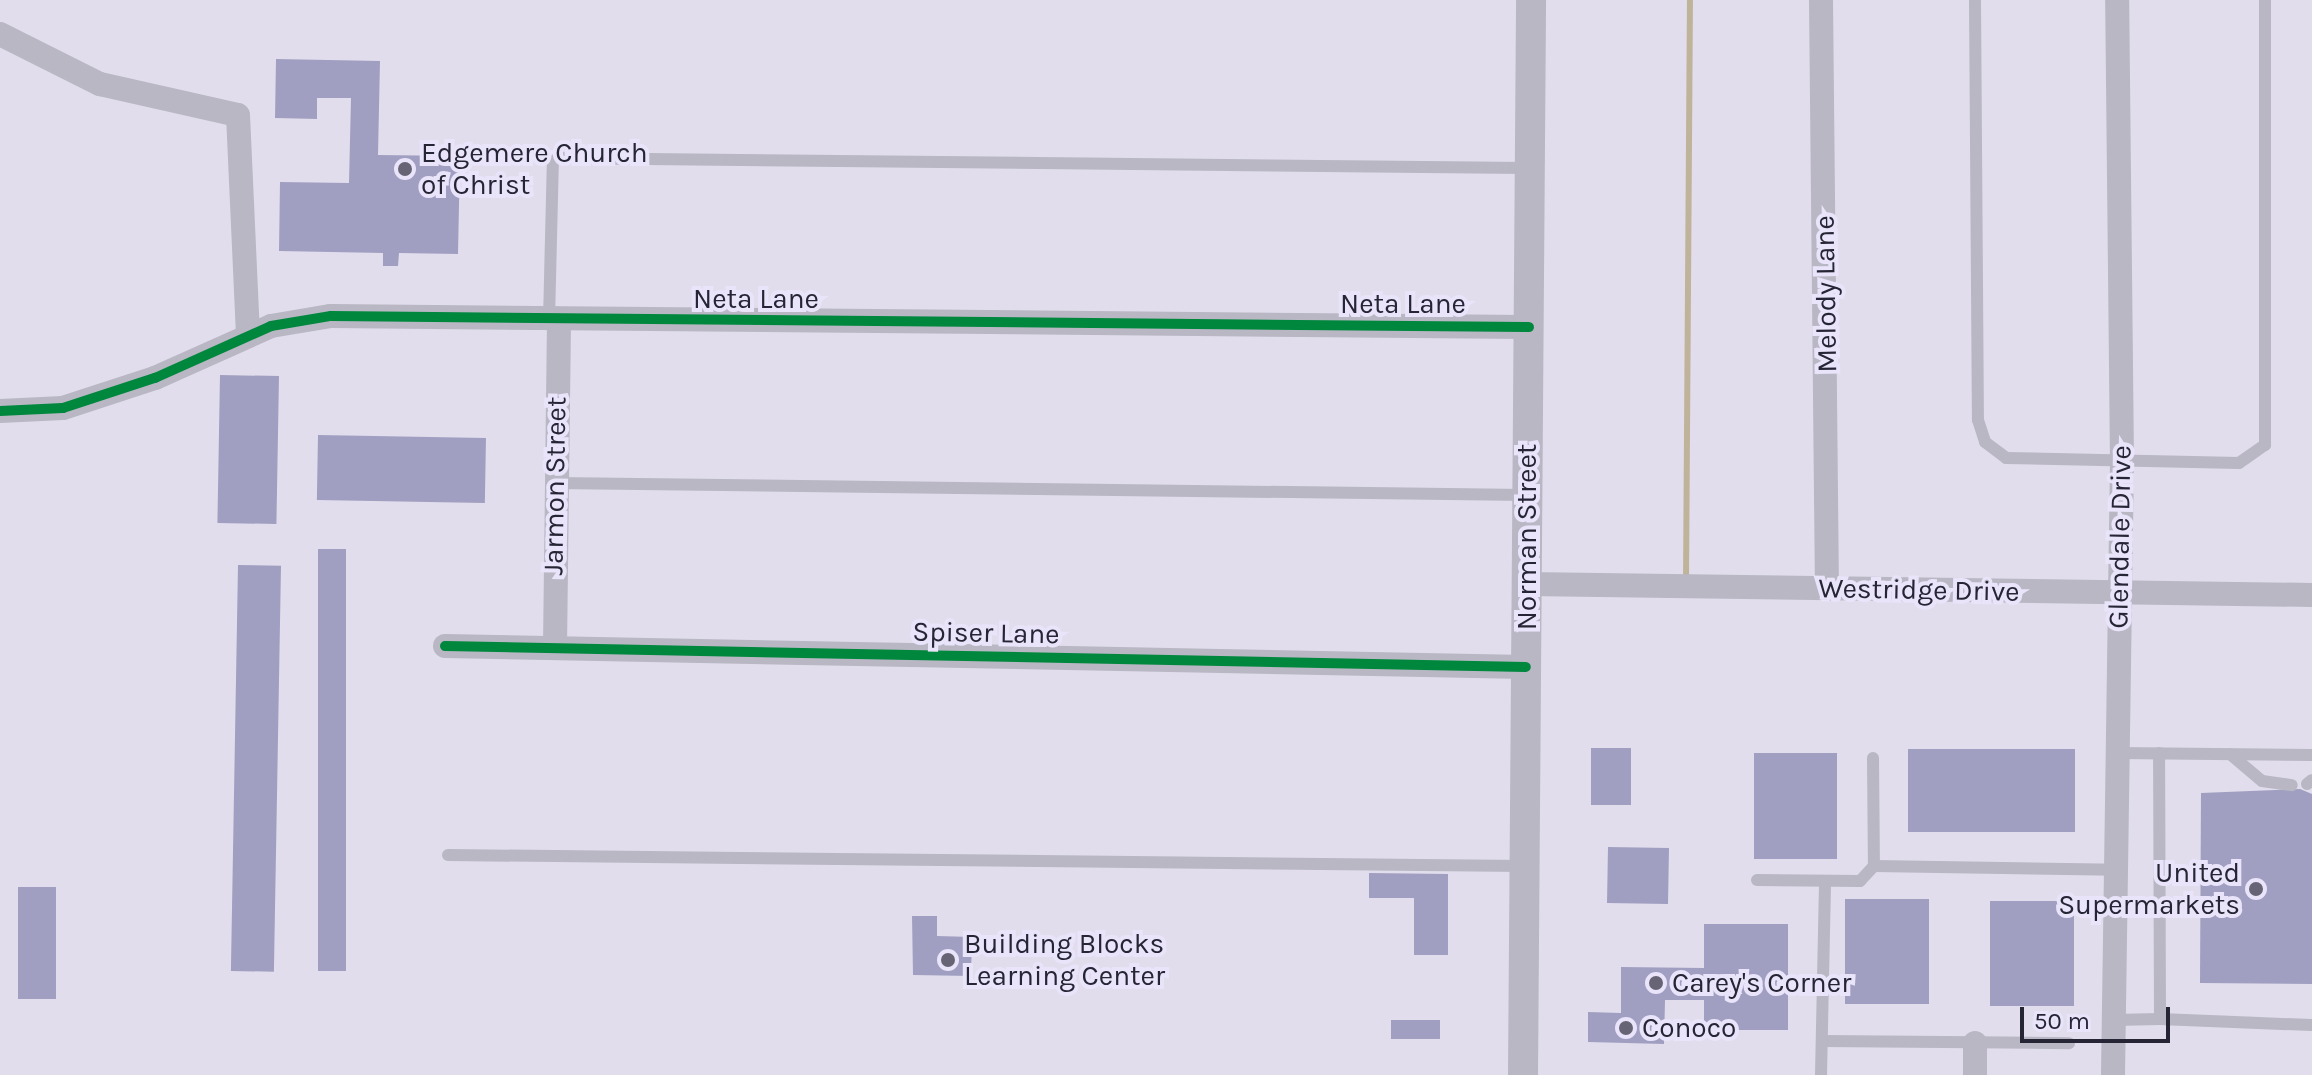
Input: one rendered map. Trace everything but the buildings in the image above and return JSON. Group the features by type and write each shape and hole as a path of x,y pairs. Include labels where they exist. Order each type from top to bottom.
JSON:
{"street":[{"name":"Norman Street","path":"1523,1075 1531,0"},
{"name":"Melody Lane","path":"1821,0 1827,589"},
{"name":"Glendale Drive","path":"2113,1075 2122,462 2117,0"},
{"path":"0,34 100,84 238,115 248,336"},
{"name":"Neta Lane","path":"0,411 63,408 124,390 290,320 331,316 554,323 1529,327"},
{"name":"Jarmon Street","path":"554,323 555,648"},
{"name":"Westridge Drive","path":"1527,584 2312,595"},
{"name":"Spiser Lane","path":"445,646 1526,667"},
{"path":"1975,1043 1975,1075"}],"lane":[{"path":"1975,0 1978,420 1985,442 2006,458 2239,463 2265,445 2265,0"},
{"path":"554,323 553,158 1530,168"},
{"path":"554,483 1527,495"},
{"path":"2117,753 2312,755"},
{"path":"2159,753 2160,1019"},
{"path":"2230,754 2262,781 2292,785"},
{"path":"1757,880 1860,881 1874,866 1873,758"},
{"path":"448,855 1524,866"},
{"path":"1874,866 2116,870"},
{"path":"1821,1075 1825,881"},
{"path":"2114,1020 2312,1025"},
{"path":"1822,1041 2069,1043"}],"waterway":[{"path":"1686,582 1690,0"}],"cycle path":[{"path":"0,411 63,408 155,378 271,326 331,316 1529,327"},
{"path":"445,646 1526,667"}],"place":[{"name":"Edgemere Church of Christ","path":"405,169"},
{"name":"United Supermarkets","path":"2256,889"},
{"name":"Building Blocks Learning Center","path":"948,960"},
{"name":"Carey's Corner","path":"1656,983"},
{"name":"Conoco","path":"1626,1028"}]}
